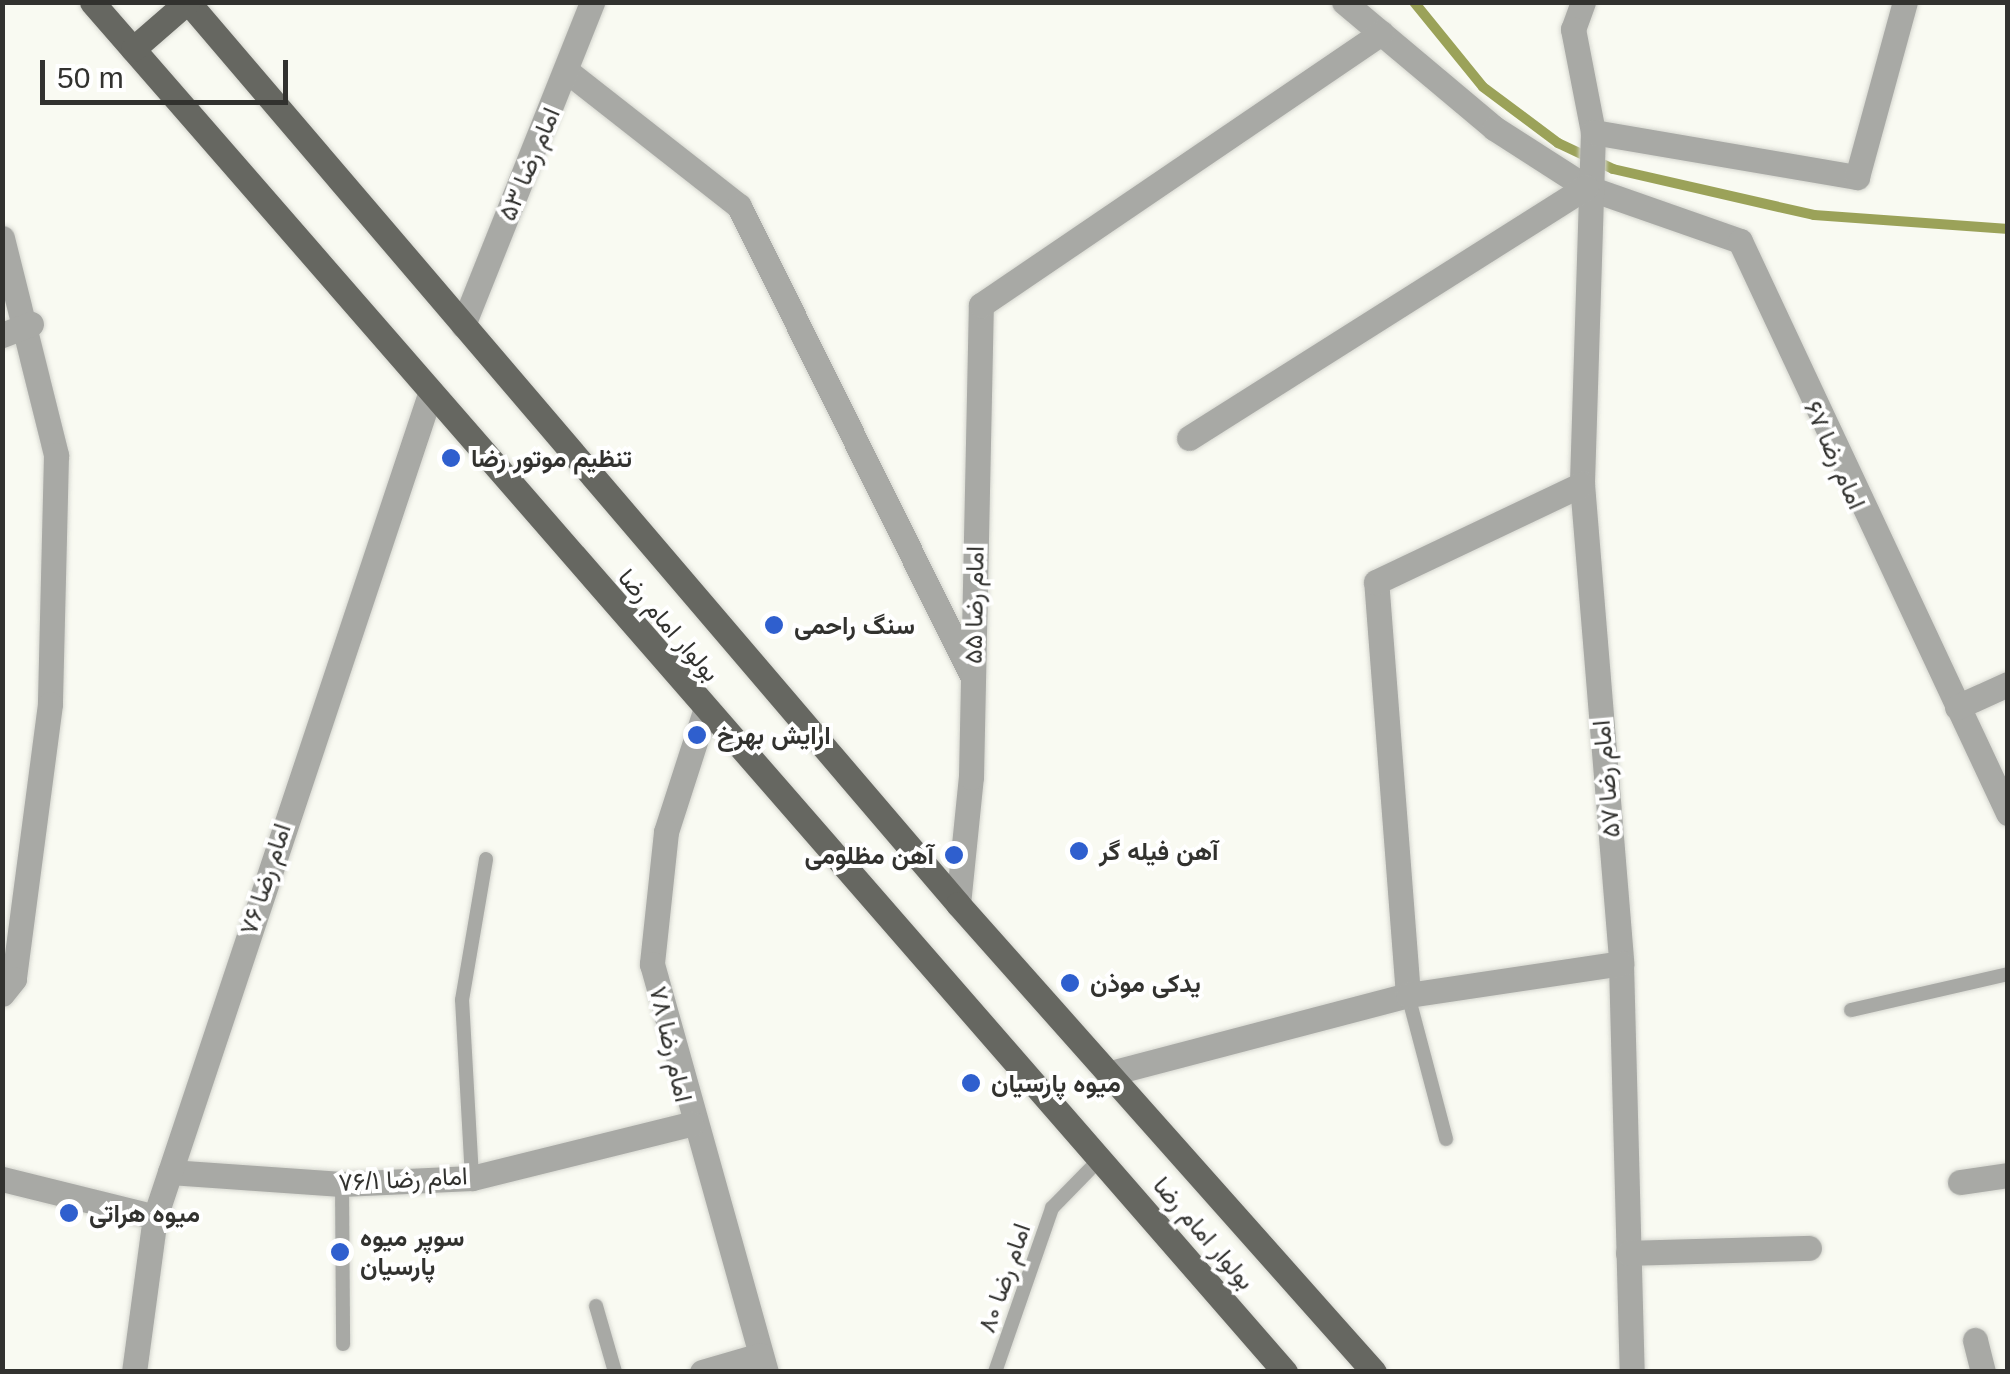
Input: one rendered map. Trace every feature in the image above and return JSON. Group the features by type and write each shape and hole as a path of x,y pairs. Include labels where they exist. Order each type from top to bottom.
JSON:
{"main road":[{"name":"بولوار امام رضا","path":"92,2 704,711 1285,1372"},
{"name":"بولوار امام رضا","path":"188,2 958,904 1374,1372"},
{"path":"133,50 188,2"}],"street":[{"name":"امام رضا ۵۳","path":"463,325 568,72 592,2"},
{"name":"امام رضا ۶۷","path":"1344,2 1494,128 1586,187 1740,240 2008,813"},
{"name":"امام رضا ۵۷","path":"1583,2 1573,29 1593,132 1586,187 1582,484 1621,963 1632,1372"},
{"path":"1593,132 1857,176 1905,2"},
{"name":"امام رضا ۵۵","path":"958,904 973,677 981,305 1381,33"},
{"path":"568,72 739,206 973,677"},
{"path":"1189,438 1586,187"},
{"path":"2,238 30,324 56,455 50,704 14,979 2,994"},
{"path":"2,335 30,324"},
{"name":"امام رضا ۷۶","path":"134,1372 155,1217 430,394"},
{"path":"1408,995 1376,582 1582,484"},
{"path":"1957,708 2008,684"},
{"name":"امام رضا ۷۸","path":"704,711 666,832 652,964 691,1124 764,1363"},
{"path":"1110,1073 1408,995 1621,963"},
{"name":"امام رضا ۷۶/۱","path":"170,1172 342,1184 472,1178 691,1124"},
{"path":"1960,1182 2008,1175"},
{"path":"2,1178 155,1217"},
{"path":"1628,1253 1810,1248"},
{"path":"1974,1340 1982,1372"},
{"path":"702,1372 764,1363"}],"lane":[{"path":"472,1178 462,1000 486,859"},
{"path":"1852,1010 2008,974"},
{"path":"1408,995 1446,1138"},
{"name":"امام رضا ۸۰","path":"994,1372 1052,1208 1100,1159"},
{"path":"342,1184 344,1344"},
{"path":"596,1306 616,1372"}],"waterway":[{"path":"1414,2 1483,87 1558,143 1613,169 1814,215 2008,229"}],"place":[{"name":"تنظیم موتور رضا","path":"451,458"},
{"name":"سنگ راحمی","path":"774,625"},
{"name":"ارایش بهرخ","path":"697,735"},
{"name":"آهن فیله گر","path":"1079,851"},
{"name":"آهن مظلومی","path":"954,855"},
{"name":"یدکی موذن","path":"1070,983"},
{"name":"میوه پارسیان","path":"971,1083"},
{"name":"میوه هراتی","path":"69,1213"},
{"name":"سوپر میوه پارسیان","path":"340,1252"}]}
